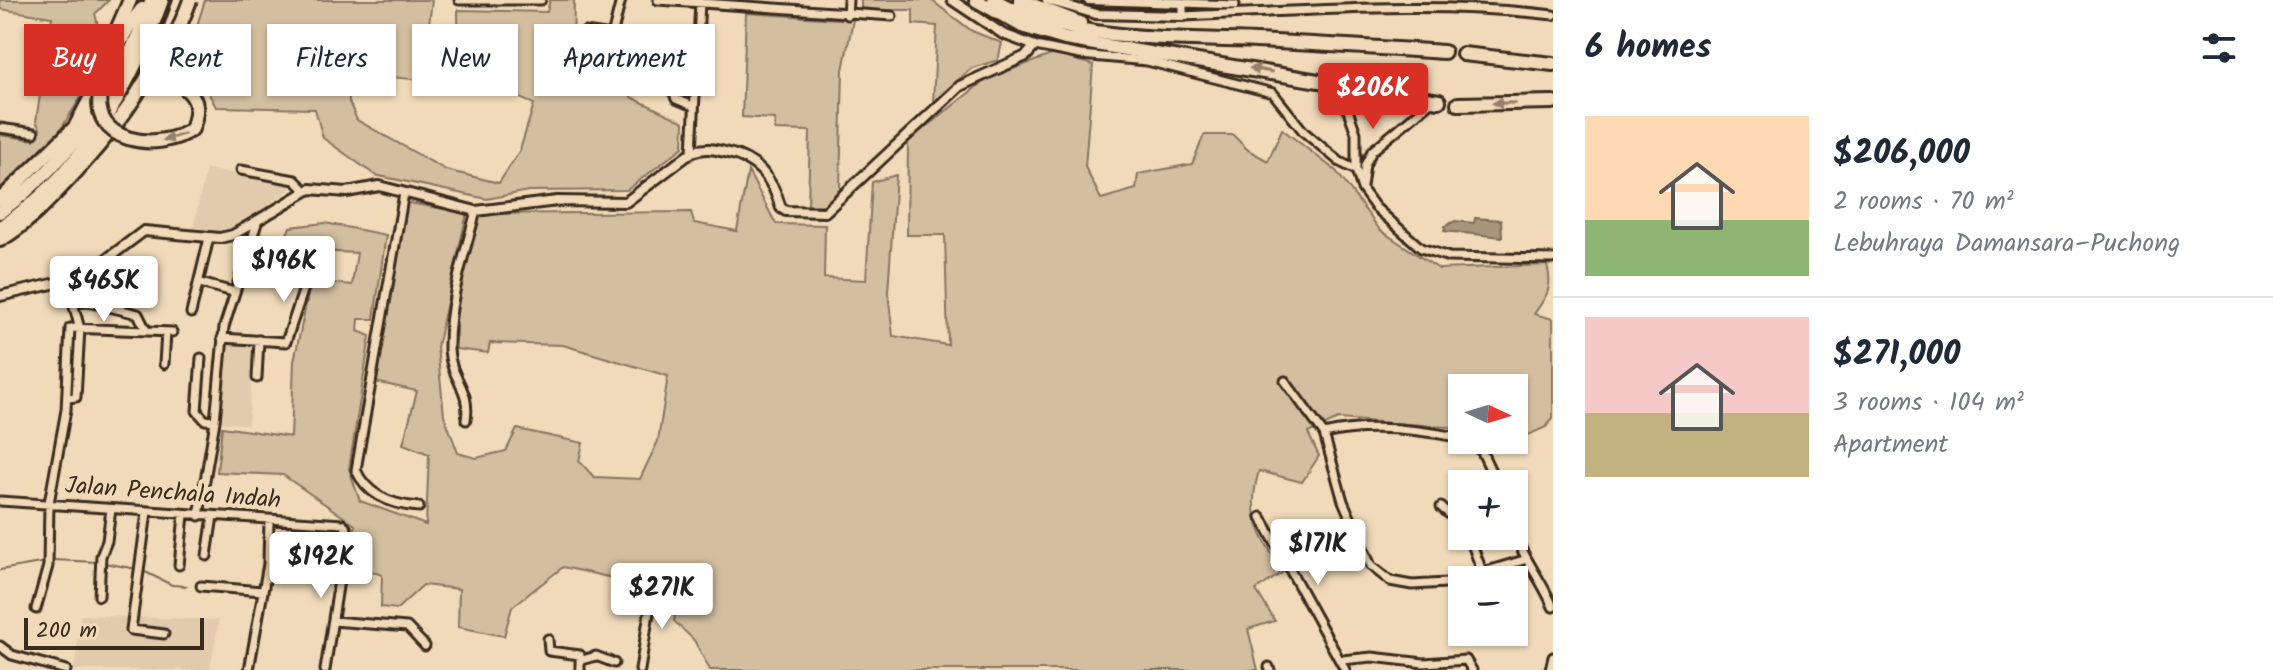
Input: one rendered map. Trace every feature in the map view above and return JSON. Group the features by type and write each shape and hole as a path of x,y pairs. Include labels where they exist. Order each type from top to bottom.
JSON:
{"highway":[{"path":"122,24 130,0"},
{"path":"0,227 50,184 109,115 139,63 162,0"},
{"path":"0,240 39,211 120,123 148,82 180,0"},
{"path":"147,3 101,90 99,111 105,128 115,135 163,142 192,129 196,118 193,96 172,67 172,55 190,0"},
{"path":"976,0 1044,34 1436,101"},
{"path":"994,0 1047,24 1138,36 1444,52"},
{"path":"1020,0 1071,21 1138,36"},
{"path":"124,31 147,3"},
{"path":"0,212 39,179 94,116 132,51 147,3"},
{"path":"1463,54 1553,64"},
{"path":"0,200 49,154 86,96"},
{"path":"1458,104 1553,102"}],"street":[{"path":"459,0 541,0"},
{"path":"616,24 621,0"},
{"path":"658,0 892,16"},
{"path":"847,15 848,0"},
{"path":"952,0 989,26 1035,46 1080,55 1147,61 1273,93 1304,132 1340,162 1356,170"},
{"path":"1047,0 1096,14 1240,14 1418,1 1519,8 1553,15"},
{"path":"1088,0 1235,5 1202,15"},
{"path":"692,152 700,2"},
{"path":"1183,3 1183,16"},
{"path":"1214,4 1240,14"},
{"path":"0,296 91,273 144,231 209,238 233,235 306,191 347,192 372,185 476,211 557,201 626,202 692,152 706,148 745,156 770,178 781,208 825,212 960,86 1026,56 1035,46"},
{"path":"1338,83 1356,133 1356,170 1362,189 1375,207 1421,248 1438,256 1553,259"},
{"path":"676,96 678,101 693,106"},
{"path":"1362,189 1365,165 1372,151 1436,101"},
{"path":"0,128 34,133"},
{"path":"241,170 295,180 306,191"},
{"path":"404,193 356,470 362,485 378,496 403,506 419,507"},
{"path":"466,420 469,402 452,366 450,340 455,291 476,211"},
{"path":"199,516 215,421 222,338 258,220"},
{"path":"191,313 209,238"},
{"path":"36,609 48,561 49,503 68,398 76,397 80,329 67,281"},
{"path":"222,338 286,342 306,282"},
{"path":"200,283 234,292"},
{"path":"73,303 88,302 138,314 146,330"},
{"path":"80,329 169,332 164,364"},
{"path":"257,378 259,340"},
{"path":"201,358 197,411 205,420 215,421"},
{"path":"1285,381 1324,434 1343,501 1371,566 1390,581 1412,585 1448,583"},
{"path":"1324,434 1345,429 1398,429 1448,436"},
{"name":"Jalan Penchala Indah","path":"0,504 49,503 343,524 347,529 333,621"},
{"path":"1441,507 1448,513"},
{"path":"99,596 101,556 107,541 111,509"},
{"path":"147,512 131,630 164,634"},
{"path":"179,565 184,515"},
{"path":"207,556 213,516"},
{"path":"1261,517 1345,670"},
{"path":"249,670 262,591 269,520"},
{"path":"1520,550 1524,560 1543,582 1553,607"},
{"path":"1506,566 1524,560"},
{"path":"201,586 262,591"},
{"path":"640,670 653,587"},
{"path":"325,670 333,621 407,627 425,646"},
{"path":"548,639 549,651 576,654 582,660"},
{"path":"0,646 12,655 66,670"},
{"path":"582,660 596,656 614,663"},
{"path":"1342,660 1372,657 1424,663 1466,660 1472,670"},
{"path":"1550,670 1553,657"},
{"path":"580,670 582,660"}],"shaded area":[{"path":"0,0 109,0 95,14 98,24 51,24 52,17 0,9"},
{"path":"205,0 432,0 429,24 412,24 412,79 396,78 396,24 267,24 267,96 349,96 357,120 446,170 499,183 520,150 534,104 515,96 518,96 518,24 458,24 458,10 547,12 550,0 574,0 574,24 534,24 534,96 631,96 684,122 683,147 627,190 528,191 487,199 375,175 323,138 315,109 216,107 210,96 251,96 251,24 198,24"},
{"path":"861,0 931,0 972,31 1002,43 998,60 972,68 933,102 937,26 913,24 913,10 861,10"},
{"path":"746,13 853,20 843,70 840,189 825,205 808,206 810,131 775,130 775,119 742,117"},
{"path":"1054,54 1093,65 1085,167 1101,199 1136,189 1138,174 1192,164 1204,135 1233,135 1248,150 1268,161 1282,129 1336,171 1380,230 1439,269 1547,265 1548,291 1534,314 1553,319 1553,419 1546,427 1528,435 1528,374 1448,374 1448,427 1338,419 1308,433 1319,456 1302,482 1259,471 1254,501 1257,524 1282,573 1256,590 1275,621 1248,629 1258,670 710,670 694,640 674,621 680,591 673,573 649,575 643,608 617,579 563,567 512,607 504,636 458,627 459,589 423,585 397,609 381,607 382,575 353,565 355,525 283,475 217,472 222,427 291,437 294,361 311,281 352,285 357,253 316,251 289,257 277,280 267,282 290,227 325,223 386,235 374,319 359,319 358,331 370,336 349,469 360,501 426,525 429,454 403,444 417,391 375,382 403,202 467,213 437,347 444,415 458,453 476,458 506,451 517,429 583,443 579,461 594,477 640,479 658,441 668,376 563,345 490,343 488,353 456,349 456,304 480,214 691,212 694,223 737,231 748,171 776,224 825,225 824,278 866,280 872,182 896,175 888,292 893,336 948,345 945,235 907,235 908,141 988,78"},
{"path":"40,96 82,96 47,151 0,194 0,135 34,140 40,129 36,121"},
{"path":"206,169 297,184 233,231 212,233 193,229"},
{"path":"1475,218 1501,220 1502,237 1444,231 1445,226 1455,221 1474,223"},
{"path":"224,341 255,344 248,425 220,422"},
{"path":"81,615 219,620 210,670 74,670"}],"waterway":[{"path":"52,560 98,562"},
{"path":"0,570 46,562"},
{"path":"104,563 137,569"},
{"path":"143,571 172,585 187,586"}]}
